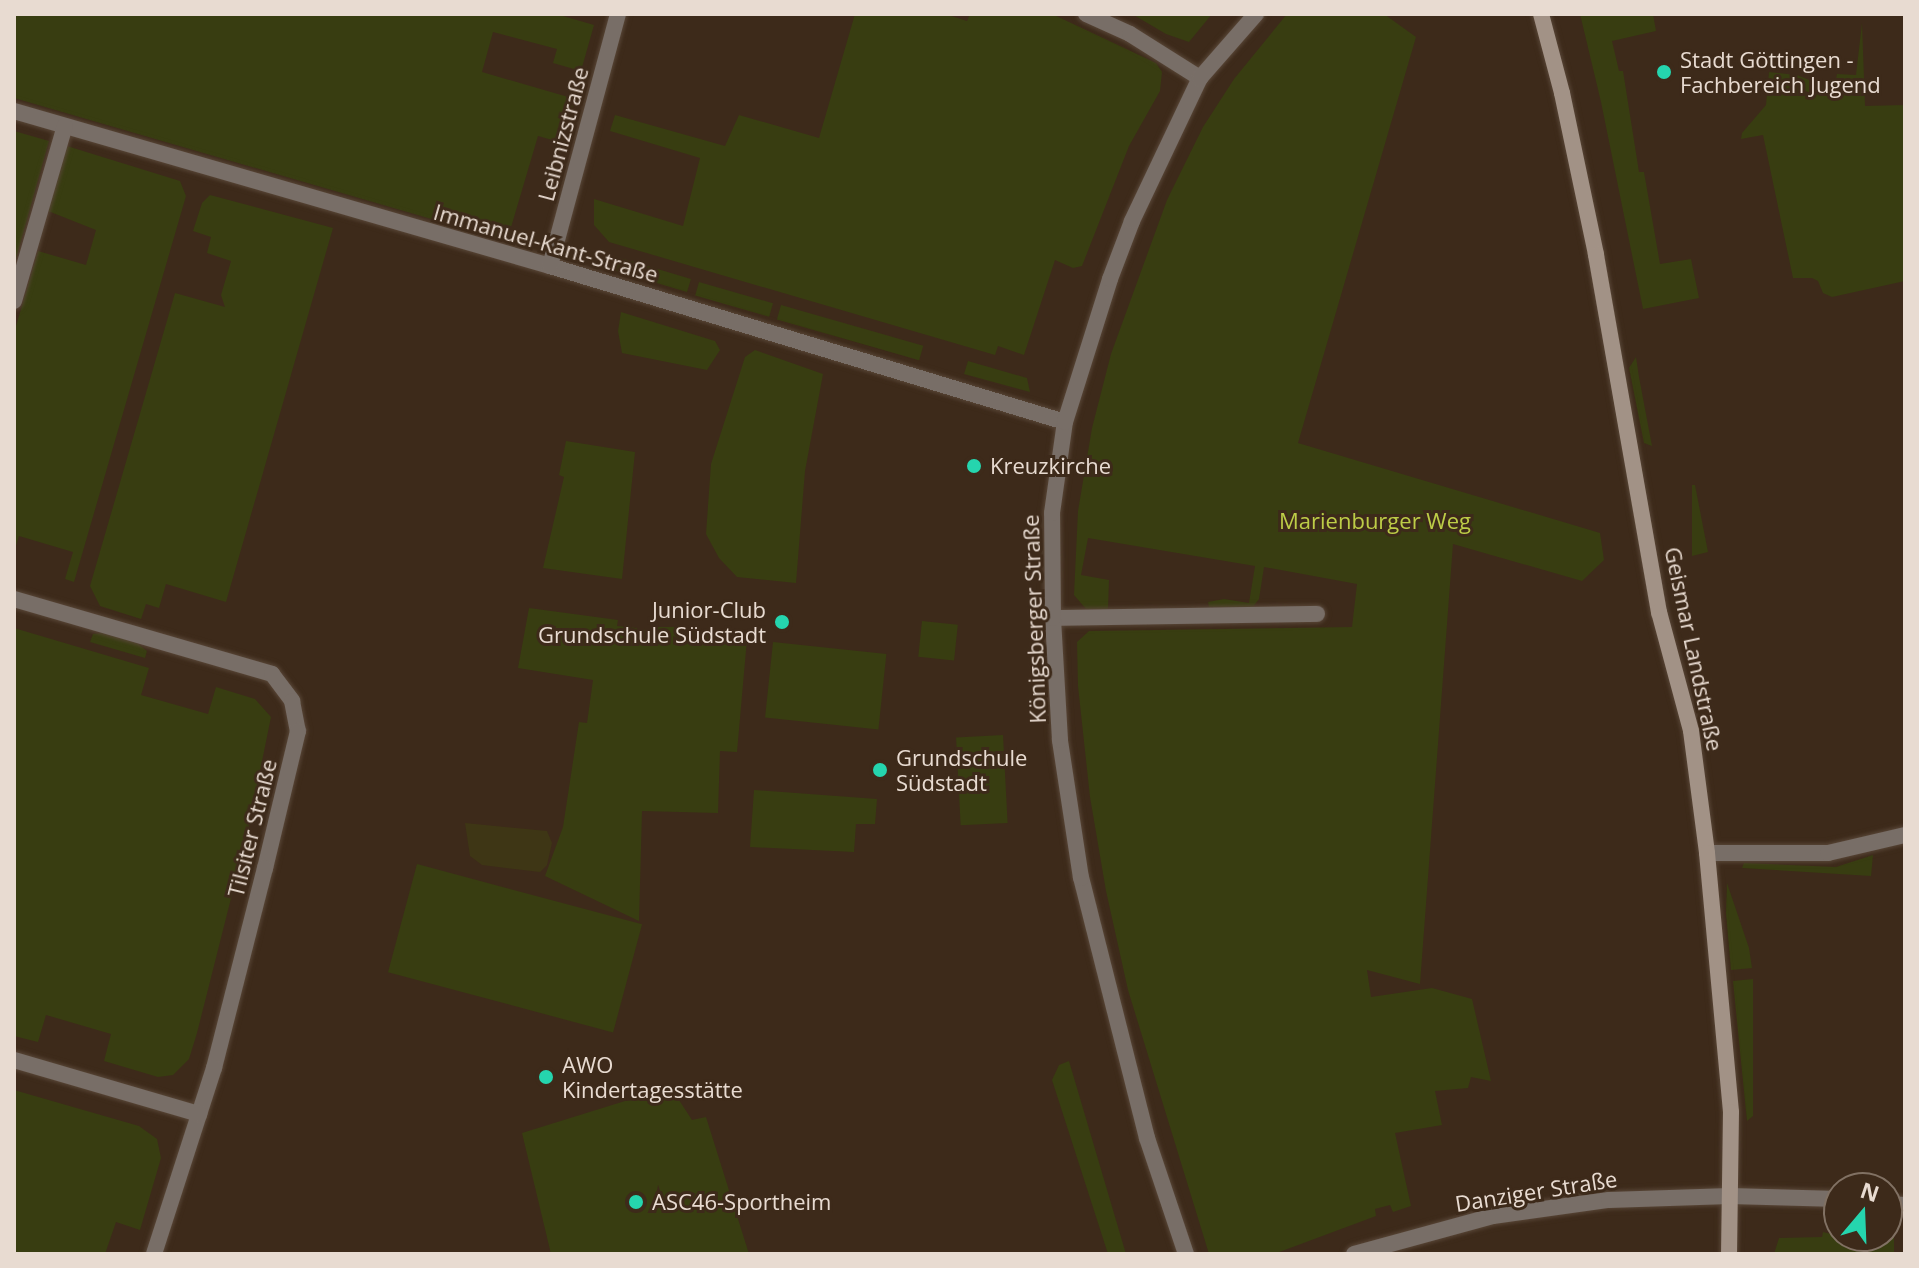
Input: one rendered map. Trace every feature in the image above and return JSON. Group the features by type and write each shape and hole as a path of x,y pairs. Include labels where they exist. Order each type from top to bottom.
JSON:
{"main road":[{"name":"Geismar Landstraße","path":"1541,14 1562,93 1599,268 1659,612 1691,731 1707,853 1731,1112 1729,1254"}],"street":[{"name":"Leibnizstraße","path":"550,266 618,14"},
{"path":"1086,14 1130,34 1200,78"},
{"name":"Königsberger Straße","path":"1186,1254 1147,1138 1081,878 1060,740 1053,618 1052,513 1065,422 1132,221 1200,78 1256,14"},
{"name":"Immanuel-Kant-Straße","path":"14,111 550,266 1065,422"},
{"path":"14,301 65,126"},
{"name":"Tilsiter Straße","path":"14,599 272,674 292,701 298,731 260,889 199,1114 154,1254"},
{"path":"1053,618 1317,614"},
{"path":"1707,853 1828,853 1905,835"},
{"path":"14,1060 199,1114"},
{"name":"Danziger Straße","path":"1354,1254 1493,1216 1634,1198 1823,1199"}],"green space":[{"path":"14,14 556,14 594,25 581,71 553,63 557,49 493,32 482,72 575,99 563,143 538,136 507,241 14,98"},
{"path":"855,14 945,14 967,21 970,14 1052,14 1156,63 1162,72 1160,91 1129,146 1082,266 1073,268 1055,260 1024,355 998,346 995,355 609,242 594,225 594,199 683,226 700,158 610,131 615,115 725,146 739,115 819,138"},
{"path":"1132,14 1212,14 1189,42 1166,34"},
{"name":"Marienburger Weg","path":"1287,14 1384,14 1416,37 1298,443 1600,533 1604,560 1582,581 1453,544 1420,984 1367,970 1371,997 1432,988 1472,999 1491,1081 1471,1077 1468,1088 1435,1091 1442,1125 1395,1133 1411,1206 1393,1212 1390,1205 1375,1209 1376,1216 1274,1254 1209,1254 1128,990 1106,891 1090,797 1078,686 1077,642 1089,631 1352,627 1357,584 1264,567 1259,599 1252,608 1209,607 1208,602 1224,599 1249,603 1255,566 1088,538 1081,575 1109,580 1108,609 1086,609 1074,595 1078,511 1092,428 1111,354 1167,200 1203,127 1234,79"},
{"path":"1580,14 1653,14 1656,31 1612,41 1619,71 1623,71 1639,172 1644,172 1660,264 1691,259 1699,298 1643,309"},
{"path":"1862,23 1865,106 1905,105 1905,281 1832,297 1823,293 1818,281 1812,278 1793,278 1763,135 1741,139 1742,133 1766,105 1769,72 1797,75 1834,90 1837,74 1856,75"},
{"path":"14,131 49,141 14,266"},
{"path":"67,146 180,181 186,196 74,582 65,579 73,552 19,536 14,552 14,333 38,251 86,265 96,230 48,211"},
{"path":"210,195 333,228 226,602 166,584 159,608 146,604 141,619 100,606 90,586 175,293 225,307 221,295 231,261 207,253 211,237 193,231 202,203"},
{"path":"614,256 691,279 687,292 603,267 608,258"},
{"path":"699,282 773,303 769,317 695,295"},
{"path":"781,305 923,346 919,360 777,319"},
{"path":"621,312 715,341 720,350 707,370 622,353 618,331"},
{"path":"755,350 823,374 805,471 796,583 737,577 719,558 706,534 711,464 745,357"},
{"path":"1636,357 1652,446 1644,443 1629,368"},
{"path":"968,361 1027,378 1030,392 964,374"},
{"path":"566,441 635,452 622,579 543,568 564,477 559,475"},
{"path":"1692,485 1695,485 1708,552 1692,556"},
{"path":"529,608 618,620 617,626 656,630 657,627 674,627 731,633 731,637 747,639 737,752 720,751 718,813 642,811 639,921 545,876 563,827 579,722 587,723 593,680 518,668"},
{"path":"922,621 958,625 954,661 918,657"},
{"path":"14,628 149,668 141,695 208,714 216,687 255,699 271,717 247,835 197,1033 189,1059 173,1075 158,1077 104,1061 111,1034 46,1015 38,1042 14,1036"},
{"path":"102,633 137,643 147,651 145,658 90,642 93,634"},
{"path":"773,642 886,654 878,729 765,718"},
{"path":"1003,735 1008,823 961,825 956,737"},
{"path":"754,790 877,799 875,824 856,824 854,852 750,847"},
{"path":"1873,855 1871,876 1742,868 1744,863 1836,867"},
{"path":"417,864 642,924 613,1032 388,972"},
{"path":"1727,883 1749,948 1752,968 1731,970"},
{"path":"1753,979 1753,1116 1747,1121 1733,981"},
{"path":"1069,1061 1126,1254 1108,1254 1052,1080 1059,1065"},
{"path":"14,1090 139,1126 157,1139 161,1158 140,1230 116,1222 105,1254 14,1254"},
{"name":"ASC46-Sportheim","path":"677,1097 692,1120 706,1117 749,1254 551,1254 522,1133 625,1101"},
{"path":"1823,1232 1823,1252 1894,1254 1774,1254 1779,1238 1822,1237"}],"sand":[{"path":"465,823 547,831 552,843 547,865 540,872 482,865 470,856"}],"place":[{"name":"Stadt Göttingen - Fachbereich Jugend","path":"1664,72"},
{"name":"Kreuzkirche","path":"974,466"},
{"name":"Junior-Club Grundschule Südstadt","path":"782,622"},
{"name":"Grundschule Südstadt","path":"880,770"},
{"name":"AWO Kindertagesstätte","path":"546,1077"},
{"name":"ASC46-Sportheim","path":"636,1202"}]}
